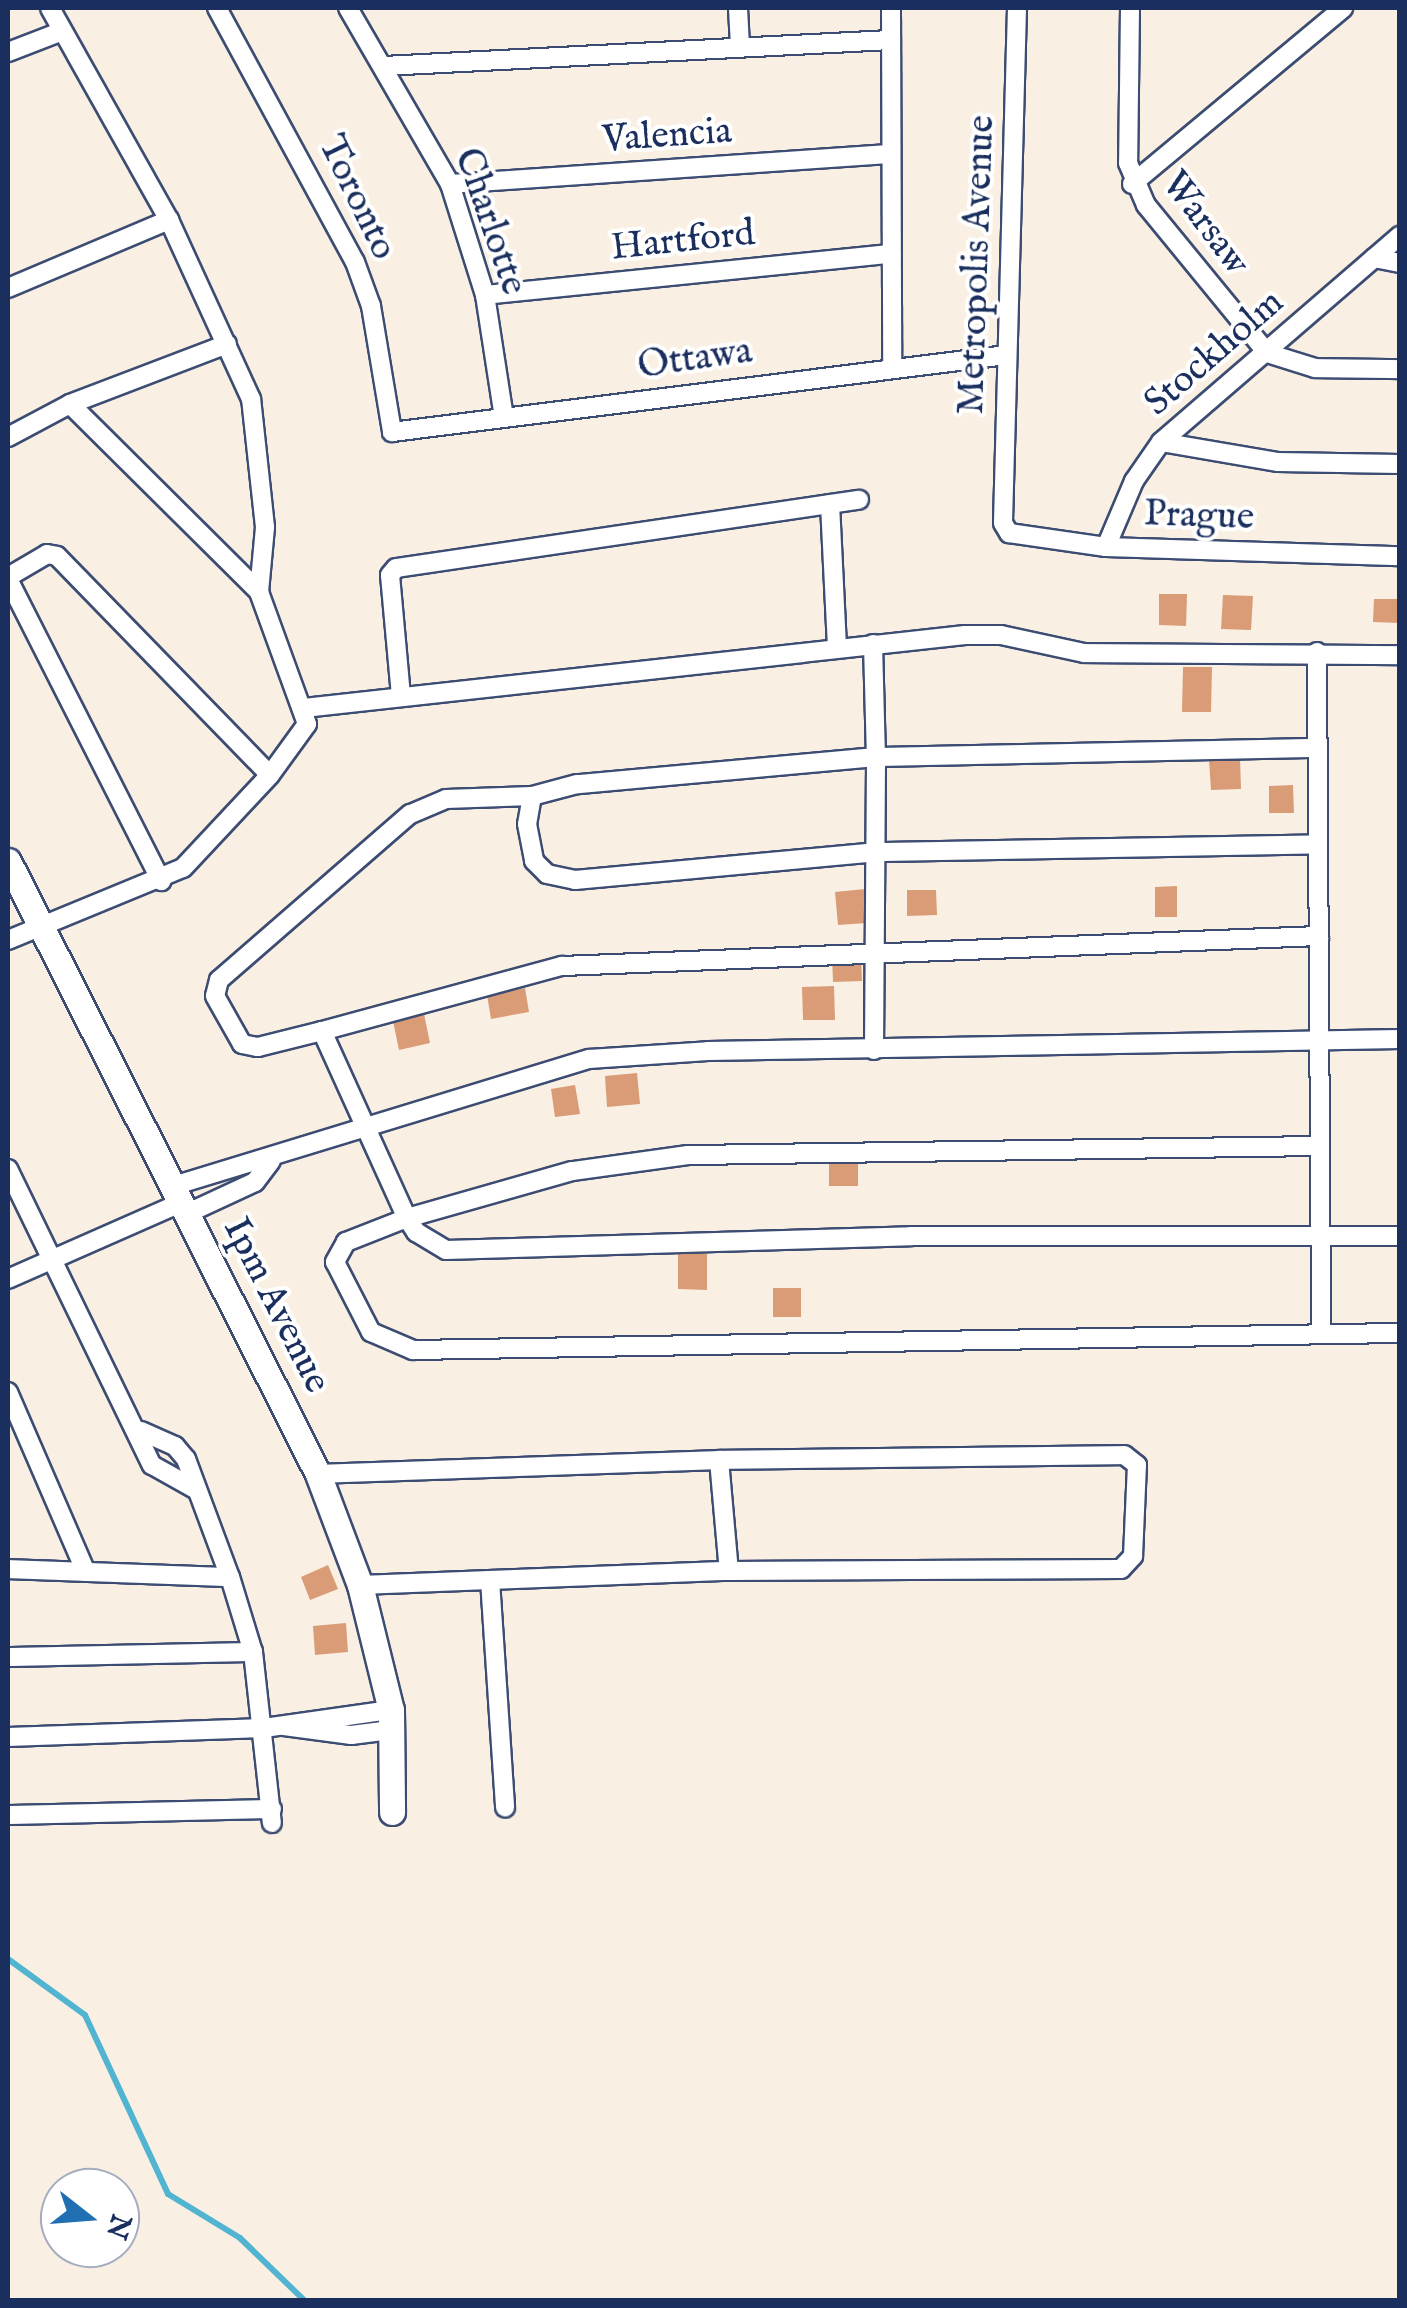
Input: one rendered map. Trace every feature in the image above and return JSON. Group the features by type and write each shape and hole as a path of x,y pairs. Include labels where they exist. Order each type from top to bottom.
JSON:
{"street":[{"path":"50,8 60,32 169,220 252,399 265,543 260,592"},
{"name":"Toronto","path":"216,8 355,262 372,306 392,432"},
{"name":"Charlotte","path":"348,8 450,184 485,295 504,418"},
{"path":"738,8 740,48"},
{"path":"890,8 887,154 892,367"},
{"name":"Metropolis Avenue","path":"1004,524 1017,8"},
{"name":"Warsaw","path":"1130,8 1128,162 1132,184 1267,353"},
{"path":"1132,184 1343,8"},
{"path":"8,52 60,32"},
{"path":"384,66 890,40"},
{"name":"Valencia","path":"450,184 887,154"},
{"path":"8,288 169,220"},
{"name":"Stockholm","path":"1106,547 1134,481 1162,442 1400,236"},
{"name":"Hartford","path":"485,295 888,254"},
{"path":"1374,258 1400,263"},
{"path":"8,437 70,404 227,344"},
{"path":"1267,353 1315,368 1400,369"},
{"name":"Ottawa","path":"392,432 1007,355"},
{"path":"8,940 183,868 303,737 304,708 260,592 70,404"},
{"path":"1162,442 1278,462 1400,464"},
{"path":"402,696 390,575 396,568 859,500"},
{"path":"830,504 837,648"},
{"name":"Prague","path":"1004,524 1020,539 1106,547 1400,556"},
{"path":"160,880 8,578 47,554 57,556 270,775"},
{"path":"304,708 873,644 1001,635 1084,653 1400,654"},
{"path":"873,644 878,852 874,1050"},
{"path":"1317,652 1313,748 1319,936 1322,1332"},
{"path":"1313,748 876,757 577,784 532,796 446,800 418,808 219,980 214,996 242,1044 258,1047 562,966 874,950 1319,936"},
{"path":"532,796 527,824 534,861 547,874 576,880 878,852 1316,844"},
{"name":"Ipm Avenue","path":"8,861 318,1474 360,1584 391,1720 392,1812"},
{"path":"322,1032 407,1218 430,1243 468,1254 873,1237 1400,1236"},
{"path":"8,1279 180,1201 245,1161 271,1161 366,1127 589,1059 1318,1037 1400,1039"},
{"path":"1320,1146 688,1155 572,1172 407,1218 346,1242 336,1262 371,1332 412,1350 1400,1333"},
{"path":"180,1201 254,1182 271,1161"},
{"path":"8,1169 141,1431 152,1465 197,1490"},
{"path":"8,1392 86,1572"},
{"path":"8,1814 272,1816 252,1652 230,1577 197,1490 175,1446 141,1431"},
{"path":"318,1474 719,1460 1124,1455 1138,1465 1134,1556 1121,1569 730,1571 360,1584"},
{"path":"719,1460 730,1571"},
{"path":"8,1569 230,1577"},
{"path":"490,1580 505,1808"},
{"path":"8,1657 252,1652"},
{"path":"8,1737 284,1726 351,1735 391,1720"}],"building":[{"path":"1159,594 1187,594 1186,626 1159,625"},
{"path":"1223,595 1253,596 1251,630 1221,629"},
{"path":"1374,599 1400,599 1400,623 1373,622"},
{"path":"1183,667 1212,667 1211,712 1182,712"},
{"path":"1240,758 1241,789 1211,790 1209,759"},
{"path":"1293,785 1294,813 1269,813 1269,786"},
{"path":"1177,886 1177,917 1155,917 1155,887"},
{"path":"865,889 867,923 838,925 835,892"},
{"path":"907,890 936,890 937,915 907,916"},
{"path":"861,955 862,981 833,982 832,956"},
{"path":"834,986 835,1020 803,1020 802,987"},
{"path":"525,988 529,1012 491,1019 487,995"},
{"path":"423,1009 430,1043 399,1050 392,1016"},
{"path":"637,1073 640,1104 607,1107 605,1076"},
{"path":"575,1085 580,1114 555,1117 551,1089"},
{"path":"829,1159 858,1159 858,1186 829,1186"},
{"path":"678,1254 707,1254 707,1290 678,1289"},
{"path":"773,1288 801,1288 801,1317 773,1317"},
{"path":"328,1565 338,1589 310,1600 301,1577"},
{"path":"346,1623 348,1652 315,1655 313,1626"}],"waterway":[{"path":"8,1959 85,2015 168,2194 240,2238 304,2300"}]}
